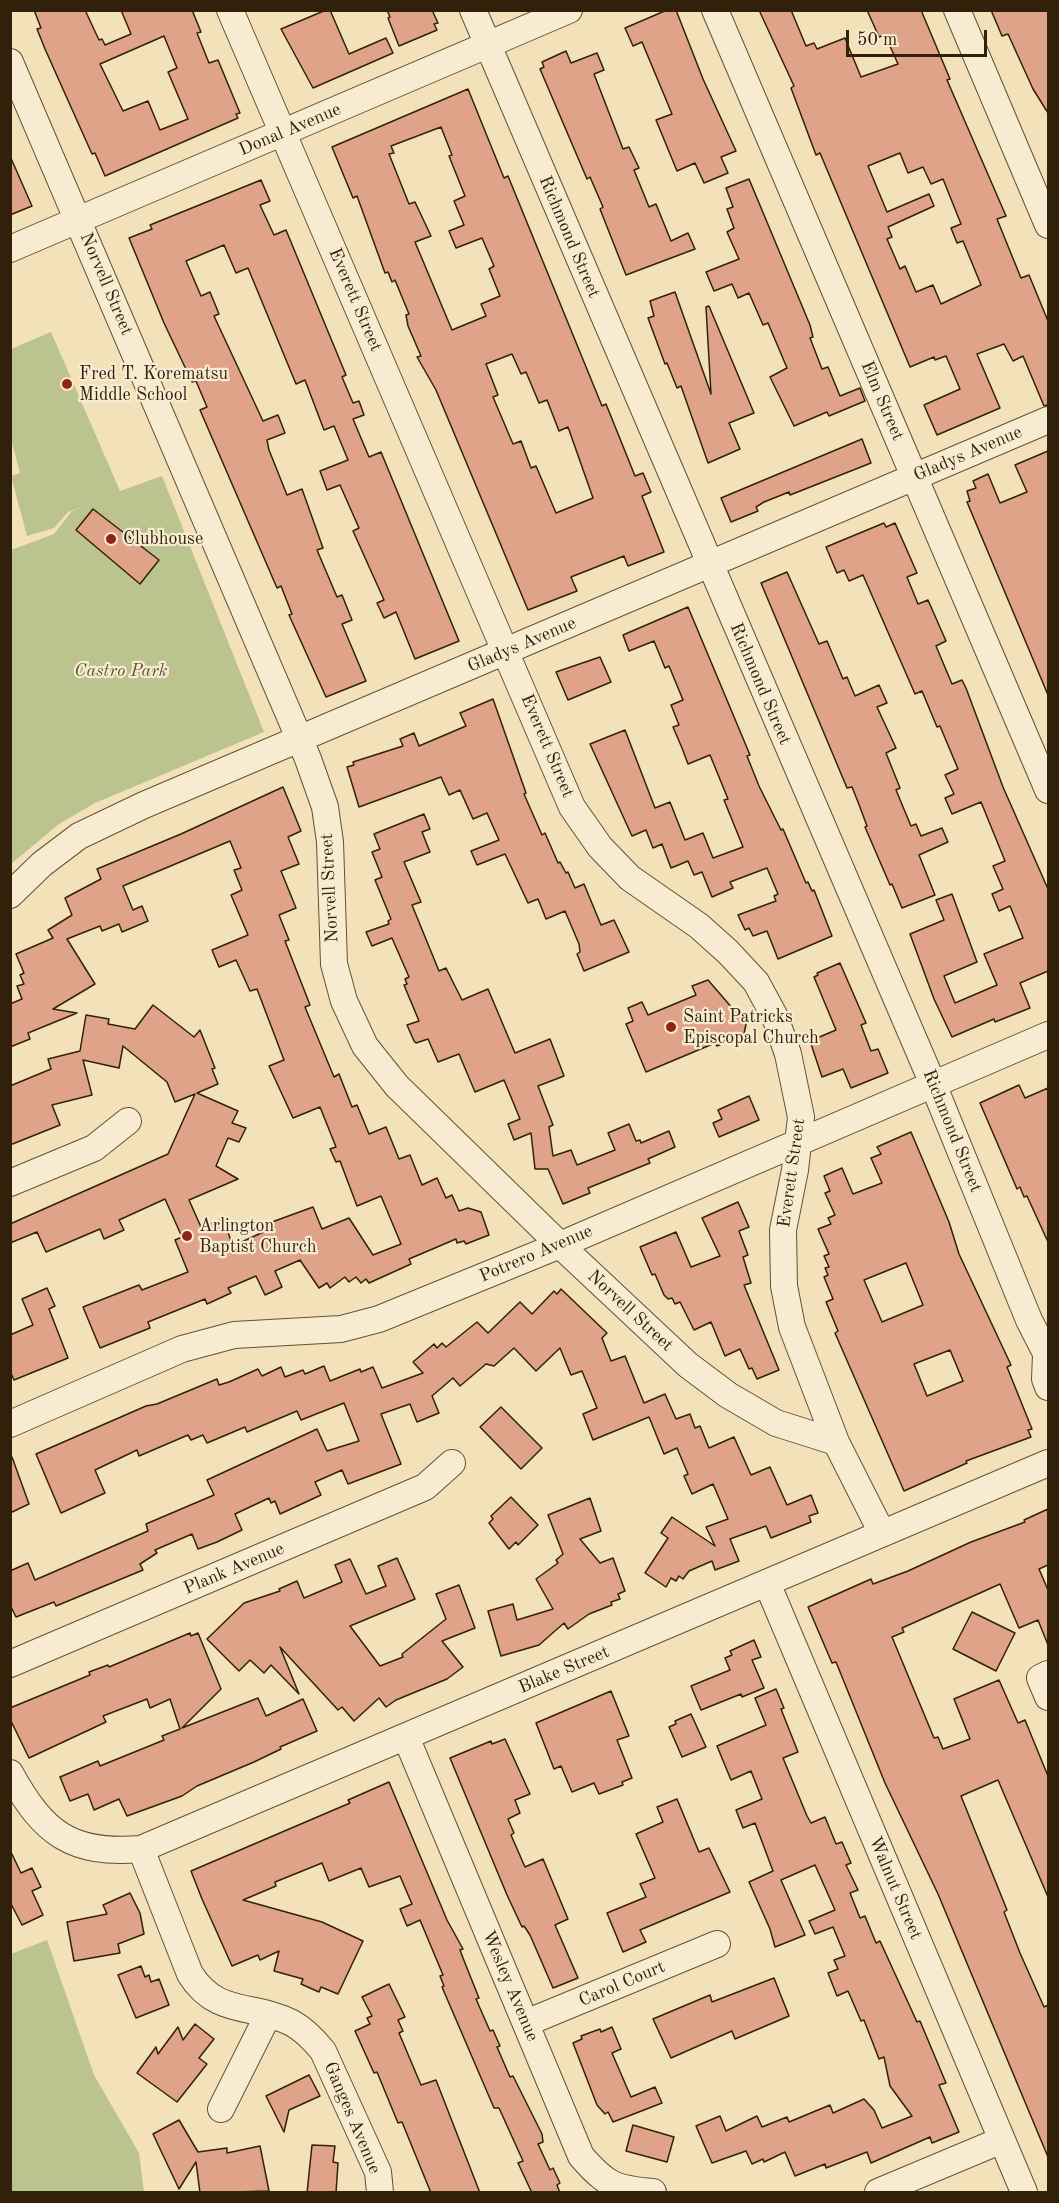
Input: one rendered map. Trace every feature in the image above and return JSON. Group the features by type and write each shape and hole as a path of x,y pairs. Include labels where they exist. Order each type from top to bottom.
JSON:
{"street":[{"name":"Everett Street","path":"230,10 572,807 600,847 630,878 699,926 728,952 756,982 775,1017 788,1054 801,1118 783,1230 784,1286 792,1327 836,1442"},
{"name":"Richmond Street","path":"473,10 933,1084 1029,1320 1047,1356"},
{"name":"Donal Avenue","path":"10,249 569,10"},
{"name":"Elm Street","path":"715,10 1048,790"},
{"path":"957,10 1048,225"},
{"name":"Norvell Street","path":"10,62 300,738 325,807 330,842 334,964 344,1001 365,1046 397,1086 560,1245 688,1365 728,1395 776,1423 836,1442"},
{"name":"Gladys Avenue","path":"10,895 42,864 79,836 300,738 1048,420"},
{"name":"Potrero Avenue","path":"10,1424 182,1349 234,1335 341,1329 379,1319 560,1245 1048,1035"},
{"path":"10,1183 94,1148 128,1120"},
{"path":"1047,1356 1045,1379 1048,1387"},
{"path":"836,1442 882,1533"},
{"name":"Blake Street","path":"10,1773 26,1802 50,1830 74,1843 113,1851 141,1848 1048,1462"},
{"name":"Plank Avenue","path":"10,1664 425,1487 452,1463"},
{"name":"Walnut Street","path":"767,1583 1024,2193"},
{"path":"1048,1674 1040,1678 1048,1697"},
{"name":"Wesley Avenue","path":"406,1737 580,2156 602,2180 628,2190 653,2193"},
{"name":"Ganges Avenue","path":"141,1848 190,1974 201,1991 219,2002 268,2015 300,2029 309,2035 323,2051 378,2172 380,2193"},
{"name":"Carol Court","path":"526,2023 717,1944"},
{"path":"221,2109 268,2015"},
{"path":"878,2193 1002,2140"}],"green space":[{"name":"Castro Park","path":"51,332 120,491 162,476 264,732 95,803 59,824 11,864 11,550 54,534 72,511 95,502 68,512 54,528 27,536 11,476 20,473 11,439 11,349"},
{"path":"47,1940 94,2075 139,2153 144,2192 11,2192 11,1954"}],"building":[{"path":"34,10 85,10 99,40 102,39 105,45 131,34 121,10 192,10 201,32 197,33 209,63 218,60 240,113 236,114 238,118 105,176 95,153 92,154 45,49 37,29 41,28","holes":["164,36 177,68 168,72 188,119 160,130 148,101 123,111 100,64"]},
{"path":"330,10 349,54 386,38 393,53 313,88 281,29"},
{"path":"387,10 432,10 438,23 434,24 437,30 399,46"},
{"path":"667,10 676,10 703,79 736,151 721,157 728,173 704,183 695,163 677,171 656,120 672,114 642,42 633,46 625,28"},
{"path":"759,10 791,10 806,46 814,43 817,49 845,38 861,77 898,64 885,35 879,37 867,10 921,10 950,79 947,80 1006,216 997,219 1012,256 1021,278 1029,275 1048,321 1048,405 1044,406 1023,356 1013,361 1004,344 977,354 1000,408 937,435 924,405 960,389 946,356 935,360 934,357 910,367 820,153 816,155 791,88 794,86","holes":["900,153 908,173 923,167 931,184 943,179 961,224 951,228 957,243 963,241 981,285 941,304 933,285 916,292 905,266 900,269 887,239 892,237 888,227 934,206 929,194 887,212 868,166"]},
{"path":"991,10 1048,10 1048,113 1033,89 1008,34 1002,36"},
{"path":"566,51 571,63 597,53 604,70 594,74 623,149 629,147 639,168 634,170 649,207 656,204 671,241 688,233 695,249 626,275 600,209 603,207 590,177 587,179 540,69 544,67 542,62"},
{"path":"468,89 504,178 508,176 602,406 606,404 635,476 643,473 651,492 642,496 664,552 628,566 624,556 571,577 577,591 528,610 436,390 417,357 421,356 408,326 406,315 409,314 395,280 392,282 388,272 385,273 357,196 353,198 332,147","holes":["441,127 452,155 449,156 465,196 454,201 464,225 449,231 456,248 482,238 494,266 489,269 500,296 481,304 486,316 452,330 415,242 431,236 415,202 409,204 389,154 394,153 391,146","512,354 521,374 526,372 539,403 547,400 559,431 568,427 593,498 556,513 536,466 531,468 521,441 513,444 493,397 498,395 486,364"]},
{"path":"10,156 32,206 10,215"},
{"path":"749,179 810,325 813,337 810,338 822,369 828,367 840,396 860,388 865,401 829,416 827,412 794,426 770,377 787,368 768,323 763,325 749,293 738,298 732,284 714,291 706,272 739,259 727,232 734,228 727,209 733,207 726,188"},
{"path":"261,180 270,201 260,205 274,235 286,230 346,375 342,377 353,403 359,401 364,415 353,419 369,457 381,452 459,641 415,659 396,612 384,618 377,603 384,600 353,531 359,528 340,485 327,490 320,471 348,460 334,426 324,430 305,380 296,384 248,268 236,273 224,245 186,261 201,296 210,292 219,314 214,316 263,421 278,415 285,433 267,440 269,450 287,495 302,489 323,548 317,550 337,597 342,595 352,620 342,624 366,681 326,697 289,615 292,614 281,586 277,588 200,410 207,407 196,381 192,382 164,323 129,238 152,229 150,225"},
{"path":"675,292 711,394 706,307 709,306 754,413 729,423 740,449 708,463 681,386 677,388 667,363 665,364 648,318 654,316 650,301"},
{"path":"862,439 871,463 790,495 789,492 764,502 756,507 758,511 731,522 721,498"},
{"path":"1048,451 1048,695 967,502 970,501 967,491 976,488 973,481 988,474 1000,503 1027,492 1015,465"},
{"name":"Clubhouse","path":"93,509 159,560 140,584 76,530"},
{"path":"884,523 886,527 895,523 917,573 907,577 918,604 928,600 946,641 936,646 952,684 962,680 966,688 1003,787 1048,889 1048,971 1020,983 1030,1008 995,1022 994,1019 952,1037 934,999 910,934 944,920 936,900 952,894 977,962 944,976 955,1003 997,985 984,954 1023,938 1010,906 999,911 992,894 1003,889 993,866 1005,861 981,802 952,814 945,798 954,794 945,775 958,769 940,726 937,727 922,691 915,694 863,575 849,581 844,570 837,573 826,547"},
{"path":"787,572 819,644 827,641 843,679 847,677 855,696 879,685 887,703 877,707 896,748 886,753 900,788 896,790 911,826 916,824 921,836 942,828 948,842 919,855 935,895 902,908 892,884 890,885 865,827 867,826 852,787 847,788 761,583"},
{"path":"688,607 750,755 747,756 759,786 781,830 783,829 806,883 808,882 812,891 814,890 832,936 778,959 767,931 753,936 749,928 745,930 738,915 776,901 774,896 778,894 767,868 730,882 733,888 712,897 702,872 694,875 688,861 671,868 662,844 653,848 646,830 632,836 590,744 625,730 655,808 670,802 685,840 703,833 713,858 743,847 724,800 728,799 710,755 688,764 673,727 679,725 671,705 683,700 669,666 665,668 654,641 629,651 623,635"},
{"path":"600,657 611,682 568,700 556,672"},
{"path":"493,699 526,793 524,794 542,835 545,833 558,863 560,862 566,873 568,872 575,888 584,884 601,925 614,920 629,952 584,971 577,954 580,952 579,944 565,911 546,919 538,899 528,903 505,854 477,865 471,851 499,840 487,813 473,819 460,790 449,795 441,777 359,807 347,767 354,765 353,762 403,746 400,739 414,733 419,746 466,726 460,713"},
{"path":"283,787 301,831 288,837 299,864 281,871 296,908 279,915 289,940 285,941 310,1005 305,1007 334,1077 339,1074 352,1107 357,1105 369,1134 386,1127 399,1159 410,1155 422,1185 437,1178 446,1198 452,1195 459,1211 468,1208 481,1212 489,1235 466,1244 464,1241 457,1243 456,1239 409,1259 411,1264 369,1283 366,1279 361,1283 356,1277 349,1282 345,1277 330,1288 327,1283 319,1288 300,1260 275,1271 282,1287 265,1295 256,1276 228,1288 231,1293 207,1304 205,1299 148,1322 150,1328 100,1348 83,1307 139,1285 142,1290 188,1272 175,1240 182,1237 165,1199 119,1220 124,1230 104,1239 100,1229 46,1252 37,1232 10,1243 10,1224 168,1154 195,1094 175,1102 167,1082 123,1046 119,1068 83,1060 92,1095 52,1105 60,1125 10,1145 10,1086 51,1069 48,1059 80,1051 86,1015 109,1019 108,1024 135,1029 153,1005 194,1037 200,1030 215,1068 212,1069 218,1084 197,1093 238,1111 232,1123 246,1128 239,1142 228,1138 216,1166 238,1179 189,1200 201,1227 223,1219 233,1246 274,1227 272,1222 313,1207 322,1229 349,1218 373,1255 401,1244 381,1196 357,1206 340,1161 336,1162 330,1149 336,1147 320,1107 293,1118 269,1066 284,1060 257,989 250,991 236,960 219,967 212,950 248,935 231,895 242,890 234,870 241,868 230,841 123,886 133,910 142,906 148,921 122,932 119,924 102,931 100,926 67,939 95,984 53,1009 77,1013 28,1033 30,1039 10,1047 10,1004 22,999 17,986 24,984 20,975 24,973 16,954 53,938 48,930 72,915 65,898 101,879 97,869 181,834"},
{"path":"424,814 430,829 422,832 430,852 404,862 421,902 412,905 439,971 446,968 462,1000 488,989 515,1053 550,1039 564,1076 538,1086 553,1125 549,1127 553,1156 571,1150 577,1165 615,1150 608,1133 629,1124 636,1141 640,1140 641,1143 669,1131 675,1147 648,1159 650,1163 588,1188 590,1193 563,1204 548,1169 535,1169 531,1133 514,1140 508,1124 520,1119 504,1080 475,1092 459,1054 438,1062 428,1039 416,1043 414,1041 407,1025 419,1021 404,985 407,984 405,979 409,977 392,938 372,946 366,932 389,924 388,921 391,919 375,880 382,877 372,852 380,849 374,834"},
{"path":"840,963 866,1023 861,1025 871,1051 878,1049 888,1073 851,1088 843,1069 822,1077 810,1041 836,1030 814,977 818,975 817,973"},
{"path":"708,980 746,1024 744,1034 717,1046 715,1043 646,1072 626,1024 633,1021 628,1008 642,1002 648,1015 696,995 692,986"},
{"path":"1019,1085 1025,1098 1048,1088 1048,1242 1027,1196 1024,1197 1020,1187 1017,1189 980,1103"},
{"path":"749,1096 759,1120 719,1137 713,1123 722,1119 718,1110"},
{"path":"911,1132 949,1222 959,1254 1011,1365 1007,1367 1032,1429 1028,1430 1031,1437 966,1461 967,1463 904,1491 835,1333 838,1331 826,1302 833,1299 824,1277 828,1275 825,1268 829,1267 824,1256 829,1254 818,1229 831,1224 828,1218 835,1215 825,1193 830,1191 824,1176 842,1168 853,1194 882,1183 871,1158 881,1154 877,1147","holes":["906,1263 923,1305 882,1322 864,1280","950,1350 963,1381 927,1396 914,1364"]},
{"path":"738,1202 749,1227 739,1231 748,1255 743,1257 751,1283 744,1285 779,1370 757,1379 752,1368 749,1369 740,1349 725,1356 711,1322 694,1330 680,1302 675,1304 672,1298 668,1299 664,1295 640,1247 676,1232 691,1267 720,1256 702,1218"},
{"path":"47,1288 55,1306 49,1309 68,1358 14,1380 10,1371 10,1335 33,1325 22,1299"},
{"path":"561,1289 607,1333 602,1338 611,1361 625,1356 644,1403 665,1394 676,1419 690,1414 695,1428 700,1426 709,1448 734,1437 751,1475 770,1467 787,1505 811,1495 818,1513 809,1516 811,1522 771,1538 766,1526 730,1539 739,1561 715,1570 712,1561 689,1571 683,1579 679,1576 676,1581 671,1578 666,1587 645,1573 668,1538 661,1533 672,1517 715,1546 706,1527 728,1519 713,1484 692,1494 684,1476 688,1474 677,1448 664,1454 649,1417 593,1440 583,1414 597,1408 582,1371 571,1375 560,1348 536,1371 514,1348 494,1366 486,1364 460,1386 453,1378 432,1396 439,1413 417,1422 410,1404 381,1414 401,1464 348,1484 342,1470 315,1482 321,1495 280,1514 275,1501 271,1503 269,1498 235,1514 242,1530 217,1542 198,1549 192,1534 155,1550 157,1553 140,1564 143,1570 56,1606 54,1602 16,1617 10,1605 10,1571 28,1563 35,1580 148,1531 146,1524 214,1495 207,1480 317,1429 327,1451 359,1441 344,1403 301,1420 297,1411 247,1432 245,1427 207,1443 203,1435 191,1440 188,1435 139,1456 137,1450 95,1470 105,1493 61,1513 36,1454 146,1406 157,1404 217,1379 219,1385 258,1369 262,1376 281,1367 285,1377 303,1370 305,1374 324,1366 330,1381 360,1369 361,1372 373,1367 382,1388 423,1373 413,1362 434,1344 437,1348 442,1343 446,1347 477,1322 488,1333 520,1302 532,1314 554,1291 557,1294"},
{"path":"501,1407 542,1448 521,1469 480,1427"},
{"path":"12,1457 29,1504 10,1513 10,1458"},
{"path":"511,1497 538,1525 518,1545 516,1542 509,1549 489,1523 493,1519 491,1516"},
{"path":"590,1498 601,1531 580,1539 600,1563 613,1558 625,1591 618,1594 620,1599 611,1602 612,1605 589,1614 568,1629 564,1623 539,1645 501,1656 488,1611 513,1604 517,1620 553,1609 536,1579 558,1563 556,1560 563,1554 548,1515"},
{"path":"1048,1509 1048,1565 1039,1569 1048,1590 1048,1645 1038,1620 1019,1628 1000,1584 902,1628 904,1632 892,1637 934,1738 938,1737 943,1749 970,1739 954,1699 999,1680 1018,1723 1025,1720 1048,1776 1048,1897 998,1780 961,1796 1007,1910 1004,1912 1020,1953 1044,2007 1048,2005 1048,2157 938,1894 885,1783 836,1662 832,1663 808,1607 871,1579 873,1584 908,1571 971,1542 1025,1522 1024,1520"},
{"path":"397,1558 415,1599 350,1626 380,1666 403,1657 402,1654 446,1619 436,1594 459,1585 475,1628 442,1641 463,1667 447,1679 396,1700 386,1707 379,1698 354,1721 342,1707 338,1710 280,1647 299,1694 271,1665 264,1673 250,1660 239,1671 207,1639 244,1603 280,1591 279,1589 297,1581 304,1598 342,1582 335,1565 350,1559 366,1594 386,1586 378,1566"},
{"path":"972,1612 1015,1633 996,1671 953,1649"},
{"path":"190,1633 191,1636 198,1633 221,1689 182,1728 258,1698 266,1716 303,1699 317,1731 280,1747 281,1749 254,1762 197,1786 182,1796 127,1816 119,1799 94,1810 88,1794 70,1801 60,1777 98,1761 100,1766 164,1740 162,1736 180,1729 170,1699 150,1708 147,1699 103,1716 106,1722 29,1758 10,1719 10,1708 90,1675 89,1672 108,1665 109,1667"},
{"path":"754,1640 761,1657 752,1660 764,1688 742,1697 741,1694 701,1710 691,1686 730,1670 725,1658 732,1655 730,1651"},
{"path":"776,1689 784,1708 781,1709 798,1752 783,1758 811,1823 825,1817 836,1844 842,1842 851,1863 846,1865 858,1890 850,1893 860,1918 865,1916 876,1943 880,1941 917,2022 920,2021 946,2083 939,2085 959,2132 932,2143 930,2137 871,2163 867,2152 826,2168 825,2164 795,2176 785,2152 764,2162 763,2159 752,2164 746,2151 712,2163 696,2126 720,2116 726,2131 757,2116 762,2127 787,2117 789,2122 830,2105 833,2113 864,2099 874,2110 882,2128 912,2116 890,2086 884,2057 879,2059 864,2020 861,2021 848,1991 837,1996 828,1973 838,1969 834,1960 845,1956 833,1927 815,1934 809,1921 835,1910 815,1865 781,1880 805,1935 775,1947 770,1929 749,1882 773,1871 755,1823 743,1828 736,1810 762,1799 751,1771 731,1780 717,1746 766,1725 755,1698"},
{"path":"611,1691 629,1736 617,1740 632,1778 622,1782 623,1785 599,1794 594,1783 572,1792 561,1766 554,1769 536,1723"},
{"path":"691,1714 706,1747 682,1757 669,1727 676,1724 675,1721"},
{"path":"505,1739 530,1794 515,1800 520,1813 508,1819 514,1833 511,1835 525,1867 543,1859 568,1919 555,1925 578,1978 553,1988 530,1935 524,1926 522,1927 507,1895 450,1758 491,1741 492,1744"},
{"path":"389,1782 447,1920 463,1949 460,1950 479,1998 476,1999 490,2031 493,2030 500,2046 497,2047 510,2077 513,2076 542,2134 543,2142 538,2144 550,2170 553,2168 560,2183 557,2185 560,2193 532,2193 518,2163 523,2161 499,2108 494,2108 442,1987 444,1986 440,1976 443,1975 420,1920 407,1926 400,1909 412,1904 400,1876 369,1887 361,1868 329,1881 322,1863 275,1882 276,1886 243,1900 322,1922 363,1941 338,1994 321,1987 319,1992 301,1984 303,1979 274,1971 279,1951 260,1960 258,1955 232,1966 202,1899 191,1871 350,1803 348,1800"},
{"path":"677,1799 699,1852 709,1848 730,1892 640,1930 646,1942 623,1952 607,1913 646,1897 640,1884 655,1878 636,1834 663,1822 657,1807"},
{"path":"10,1850 21,1873 32,1868 41,1887 32,1891 43,1915 22,1925 10,1902"},
{"path":"130,1893 140,1913 144,1934 118,1944 120,1953 74,1961 67,1922 107,1914 103,1905"},
{"path":"141,1966 145,1977 149,1975 151,1982 159,1979 169,2005 136,2018 118,1975"},
{"path":"774,1978 789,2016 735,2039 732,2031 671,2058 653,2019 710,1995 712,2002"},
{"path":"389,1984 405,2017 398,2020 403,2031 399,2033 421,2085 436,2080 480,2193 431,2193 402,2122 398,2123 377,2072 374,2073 355,2031 370,2024 367,2018 372,2016 362,1997"},
{"path":"195,2024 214,2039 199,2058 207,2064 177,2102 137,2073 156,2047 158,2054 178,2027 183,2040"},
{"path":"612,2027 621,2049 612,2053 631,2097 655,2087 662,2103 613,2122 608,2112 605,2114 597,2105 573,2043 582,2039 581,2036"},
{"path":"309,2075 320,2096 289,2110 284,2132 266,2096"},
{"path":"179,2120 198,2152 227,2148 227,2153 260,2146 269,2191 200,2193 196,2162 179,2189 153,2134"},
{"path":"633,2125 674,2137 667,2162 626,2151"},
{"path":"312,2145 335,2146 333,2162 338,2163 336,2193 307,2193"}],"place":[{"name":"Fred T. Korematsu Middle School","path":"67,384"},
{"name":"Clubhouse","path":"111,539"},
{"name":"Saint Patricks Episcopal Church","path":"671,1027"},
{"name":"Arlington Baptist Church","path":"187,1236"}]}
